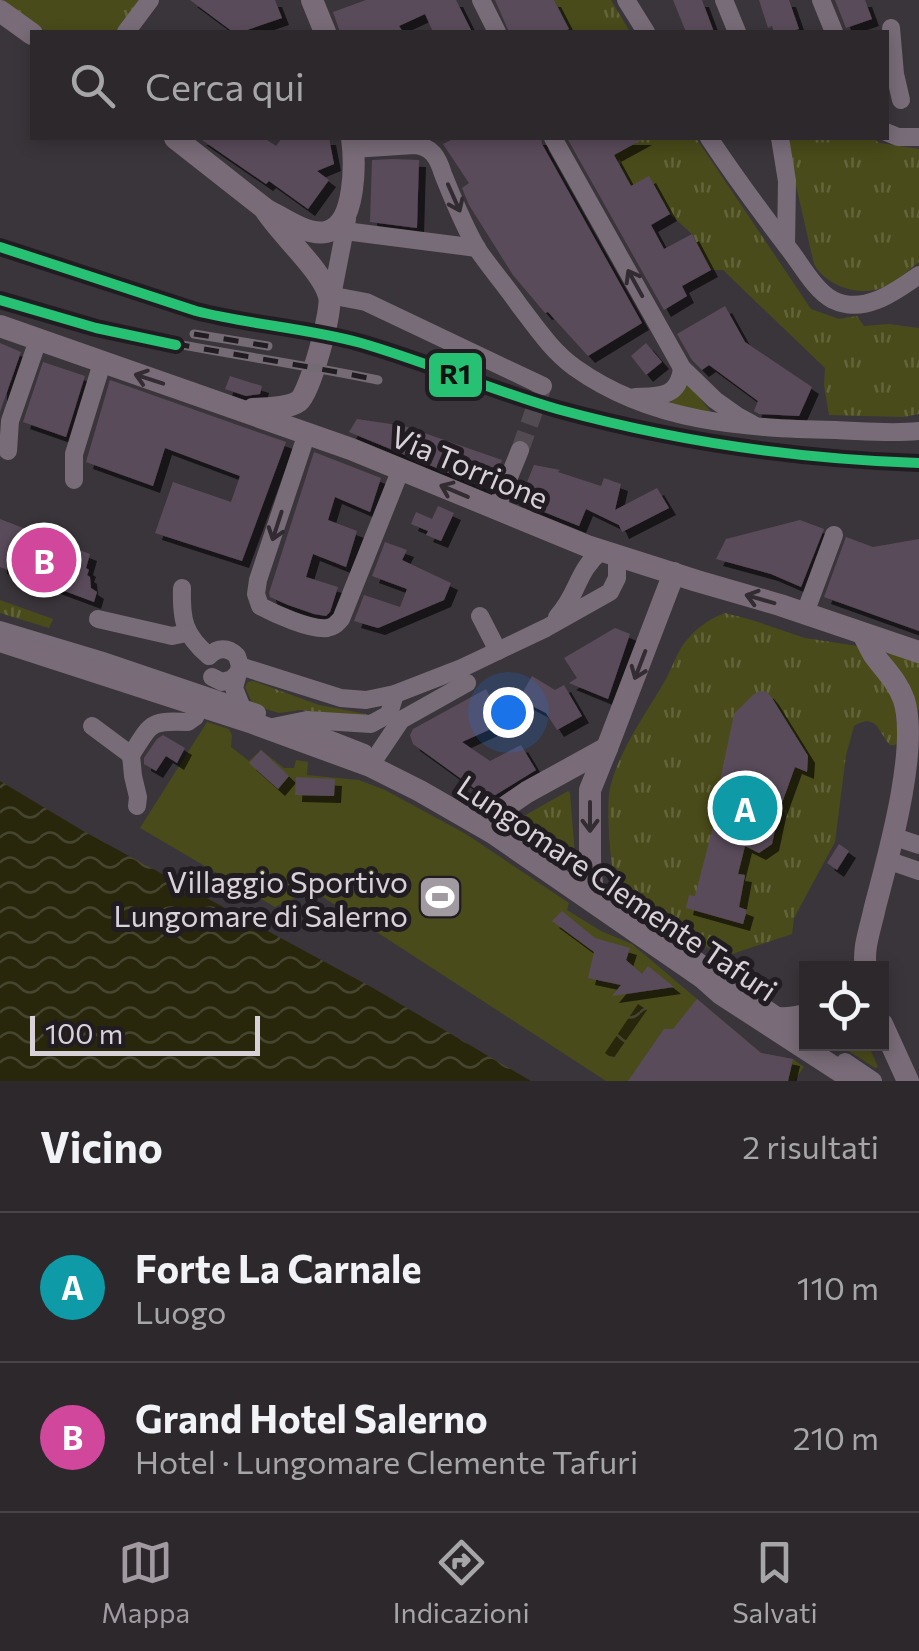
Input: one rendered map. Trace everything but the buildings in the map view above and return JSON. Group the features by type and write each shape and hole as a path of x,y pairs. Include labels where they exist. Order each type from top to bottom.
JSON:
{"main road":[{"path":"312,0 324,30"},
{"path":"0,11 30,33"},
{"path":"178,140 264,208 307,230 324,233 338,225 349,207 352,143"},
{"path":"240,409 272,408 302,398 330,302 320,279 264,208"},
{"name":"Via Torrione","path":"0,326 314,436 609,553 918,649"},
{"path":"308,386 314,436"},
{"path":"593,895 590,790 674,574"},
{"path":"863,634 904,698 908,760 865,961"},
{"name":"Lungomare Clemente Tafuri","path":"0,641 278,726 372,762 593,895 721,994 855,1081"},
{"path":"485,816 607,748"},
{"path":"703,978 770,1017 799,1016"},
{"path":"889,1039 908,1081"}],"street":[{"path":"128,30 150,0"},
{"path":"480,0 496,30"},
{"path":"626,0 645,30"},
{"path":"724,0 737,30"},
{"path":"810,0 822,30"},
{"path":"820,0 833,30"},
{"path":"891,28 894,95 919,112"},
{"path":"889,133 919,137"},
{"path":"554,140 682,368 727,409 759,428"},
{"path":"710,140 786,245 832,300 865,304 876,301 919,275"},
{"path":"780,140 787,181 786,245"},
{"path":"352,143 420,141 432,151 477,248 544,339 573,366 629,398 682,416 726,425 919,431"},
{"path":"349,207 330,302 366,302 543,386"},
{"path":"345,231 477,248"},
{"path":"8,451 10,421 38,340"},
{"path":"74,480 74,454 102,363"},
{"path":"629,398 670,392 681,380 682,368"},
{"path":"314,436 258,580 256,594 260,606 277,615 322,628 332,628 341,619 401,469"},
{"path":"496,509 520,450"},
{"path":"805,614 834,535"},
{"path":"238,671 340,698 366,700 395,694 498,651 546,628 610,592 617,578 609,553 590,560 570,602 546,628"},
{"path":"182,588 182,617 188,633 210,656"},
{"path":"480,616 498,651"},
{"path":"98,618 172,636 188,633"},
{"name":"Lungomare Clemente Tafuri","path":"0,630 197,700 242,708 278,726"},
{"path":"238,671 232,679 222,682 212,677 207,667 210,656 218,650 228,650 237,656 238,671 234,688 242,708"},
{"path":"137,806 131,755 149,728 162,721 188,722 195,717 197,700 212,677"},
{"path":"372,762 401,720 466,683"},
{"path":"278,726 312,720 371,724 389,714 395,694"},
{"path":"92,726 131,755"},
{"path":"908,760 919,732"},
{"name":"Lungomare Clemente Tafuri","path":"372,762 485,816 593,895 799,1031"},
{"path":"892,836 919,845"},
{"path":"887,860 919,870"},
{"path":"828,1051 873,1081"}],"green space":[{"path":"3,0 145,0 119,30 43,30"},
{"path":"29,0 116,2 94,30 69,30"},
{"path":"554,0 611,0 629,30 566,30 569,28"},
{"path":"631,140 697,140 811,309 839,319 857,316 864,326 919,328 919,414 829,415 825,368 723,270 711,270 692,234 670,214 649,177 631,186 614,155 633,144"},
{"path":"875,140 919,149 919,262 900,278 869,291 841,287 825,277 814,264 786,142"},
{"path":"688,383 714,416 670,403"},
{"path":"0,600 53,619 49,628 0,613"},
{"path":"725,613 805,638 857,646 892,687 899,741 890,745 868,721 854,726 846,755 835,842 794,918 792,934 726,956 650,918 624,898 612,868 608,809 620,759 681,649 702,626"},
{"path":"887,652 919,662 919,709 914,716 903,682"},
{"path":"253,681 319,705 366,714 366,718 300,710 279,713 253,705 245,687"},
{"name":"Villaggio Sportivo Lungomare di Salerno","path":"207,722 229,729 231,747 249,761 261,750 284,768 294,768 296,760 308,762 307,775 359,780 466,834 569,903 567,910 632,944 761,1053 793,1059 804,1067 794,1081 606,1081 312,890 275,907 140,828"},
{"path":"568,791 575,856 573,859 516,823"},
{"path":"849,1051 871,1051 878,1067"}],"water":[{"path":"0,781 85,832 373,988 531,1081 0,1081"},
{"path":"638,1004 647,1010 613,1059 605,1053"}],"tunnel":[{"path":"520,450 543,386"}],"railway":[{"path":"0,247 65,269"},
{"path":"0,300 140,337 378,380"},
{"path":"194,334 268,346"}],"transit line":[{"name":"R1","path":"0,247 196,311 361,343 601,420 736,446 919,463"},
{"name":"R1","path":"0,300 96,328 176,345"}],"place":[{"name":"Grand Hotel Salerno","path":"44,560"},
{"name":"Forte La Carnale","path":"745,808"},
{"name":"Villaggio Sportivo Lungomare di Salerno","path":"440,897"}]}
